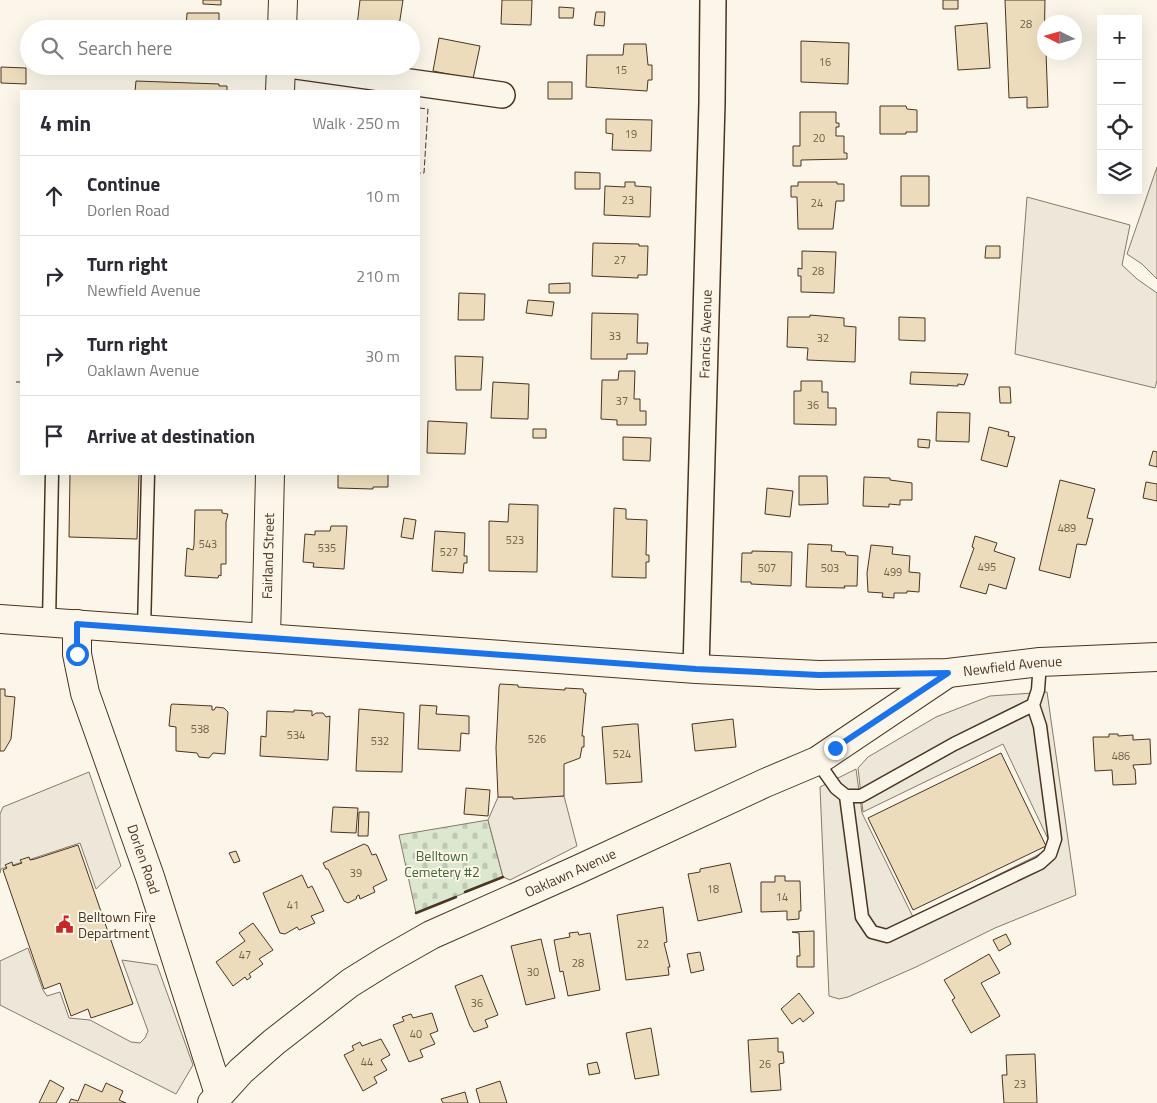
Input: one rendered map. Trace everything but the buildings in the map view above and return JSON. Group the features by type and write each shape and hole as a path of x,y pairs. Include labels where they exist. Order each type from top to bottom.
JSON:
{"street":[{"path":"282,20 283,0"},
{"name":"Francis Avenue","path":"696,669 712,103 713,0"},
{"path":"280,90 281,75"},
{"path":"360,75 502,95"},
{"name":"Fairland Street","path":"266,638 270,475"},
{"name":"Newfield Avenue","path":"0,619 696,669 819,675 948,673 1040,662 1157,657"},
{"name":"Dorlen Road","path":"77,624 77,654 85,693 150,877 215,1098"},
{"name":"Oaklawn Avenue","path":"215,1098 274,1042 350,982 431,935 817,760 948,673"}],"lane":[{"path":"49,622 52,475"},
{"path":"144,629 148,475"},
{"path":"846,796 862,917 872,932 887,936 1040,863 1050,854 1055,839 1040,726 1033,705 1038,690 1040,662"},
{"path":"817,760 836,788 846,796 861,796 954,744 1033,705"}],"green space":[{"name":"Belltown Cemetery #2","path":"488,820 503,877 416,913 399,835"}],"shaded area":[{"path":"1157,167 1157,279 1142,264 1127,254"},
{"path":"1027,197 1130,225 1122,265 1137,279 1157,293 1157,380 1155,388 1015,354"},
{"path":"1047,692 1076,895 995,928 916,967 848,997 839,999 829,996 820,787 856,769 862,813 913,917 1048,850 1049,841 1003,744 863,812 858,768 868,757 936,717 990,696"},
{"path":"89,772 121,866 96,889 80,843 1,869 0,873 0,814 3,807"},
{"path":"564,796 577,846 510,880 503,877 488,820 498,797"},
{"path":"28,948 43,990 47,996 60,992 69,1018 90,1020 131,1042 140,1043 148,1031 122,960 157,965 193,1065 176,1094 0,1005 0,961"}],"fence":[{"path":"420,108 428,109 424,173 420,173"}],"wall":[{"path":"465,892 503,877"},
{"path":"416,913 456,897"}],"place":[{"name":"Belltown Fire Department","path":"64,925"}],"route":[{"path":"77,654 77,624 696,669 819,675 948,673 835,748"}]}
